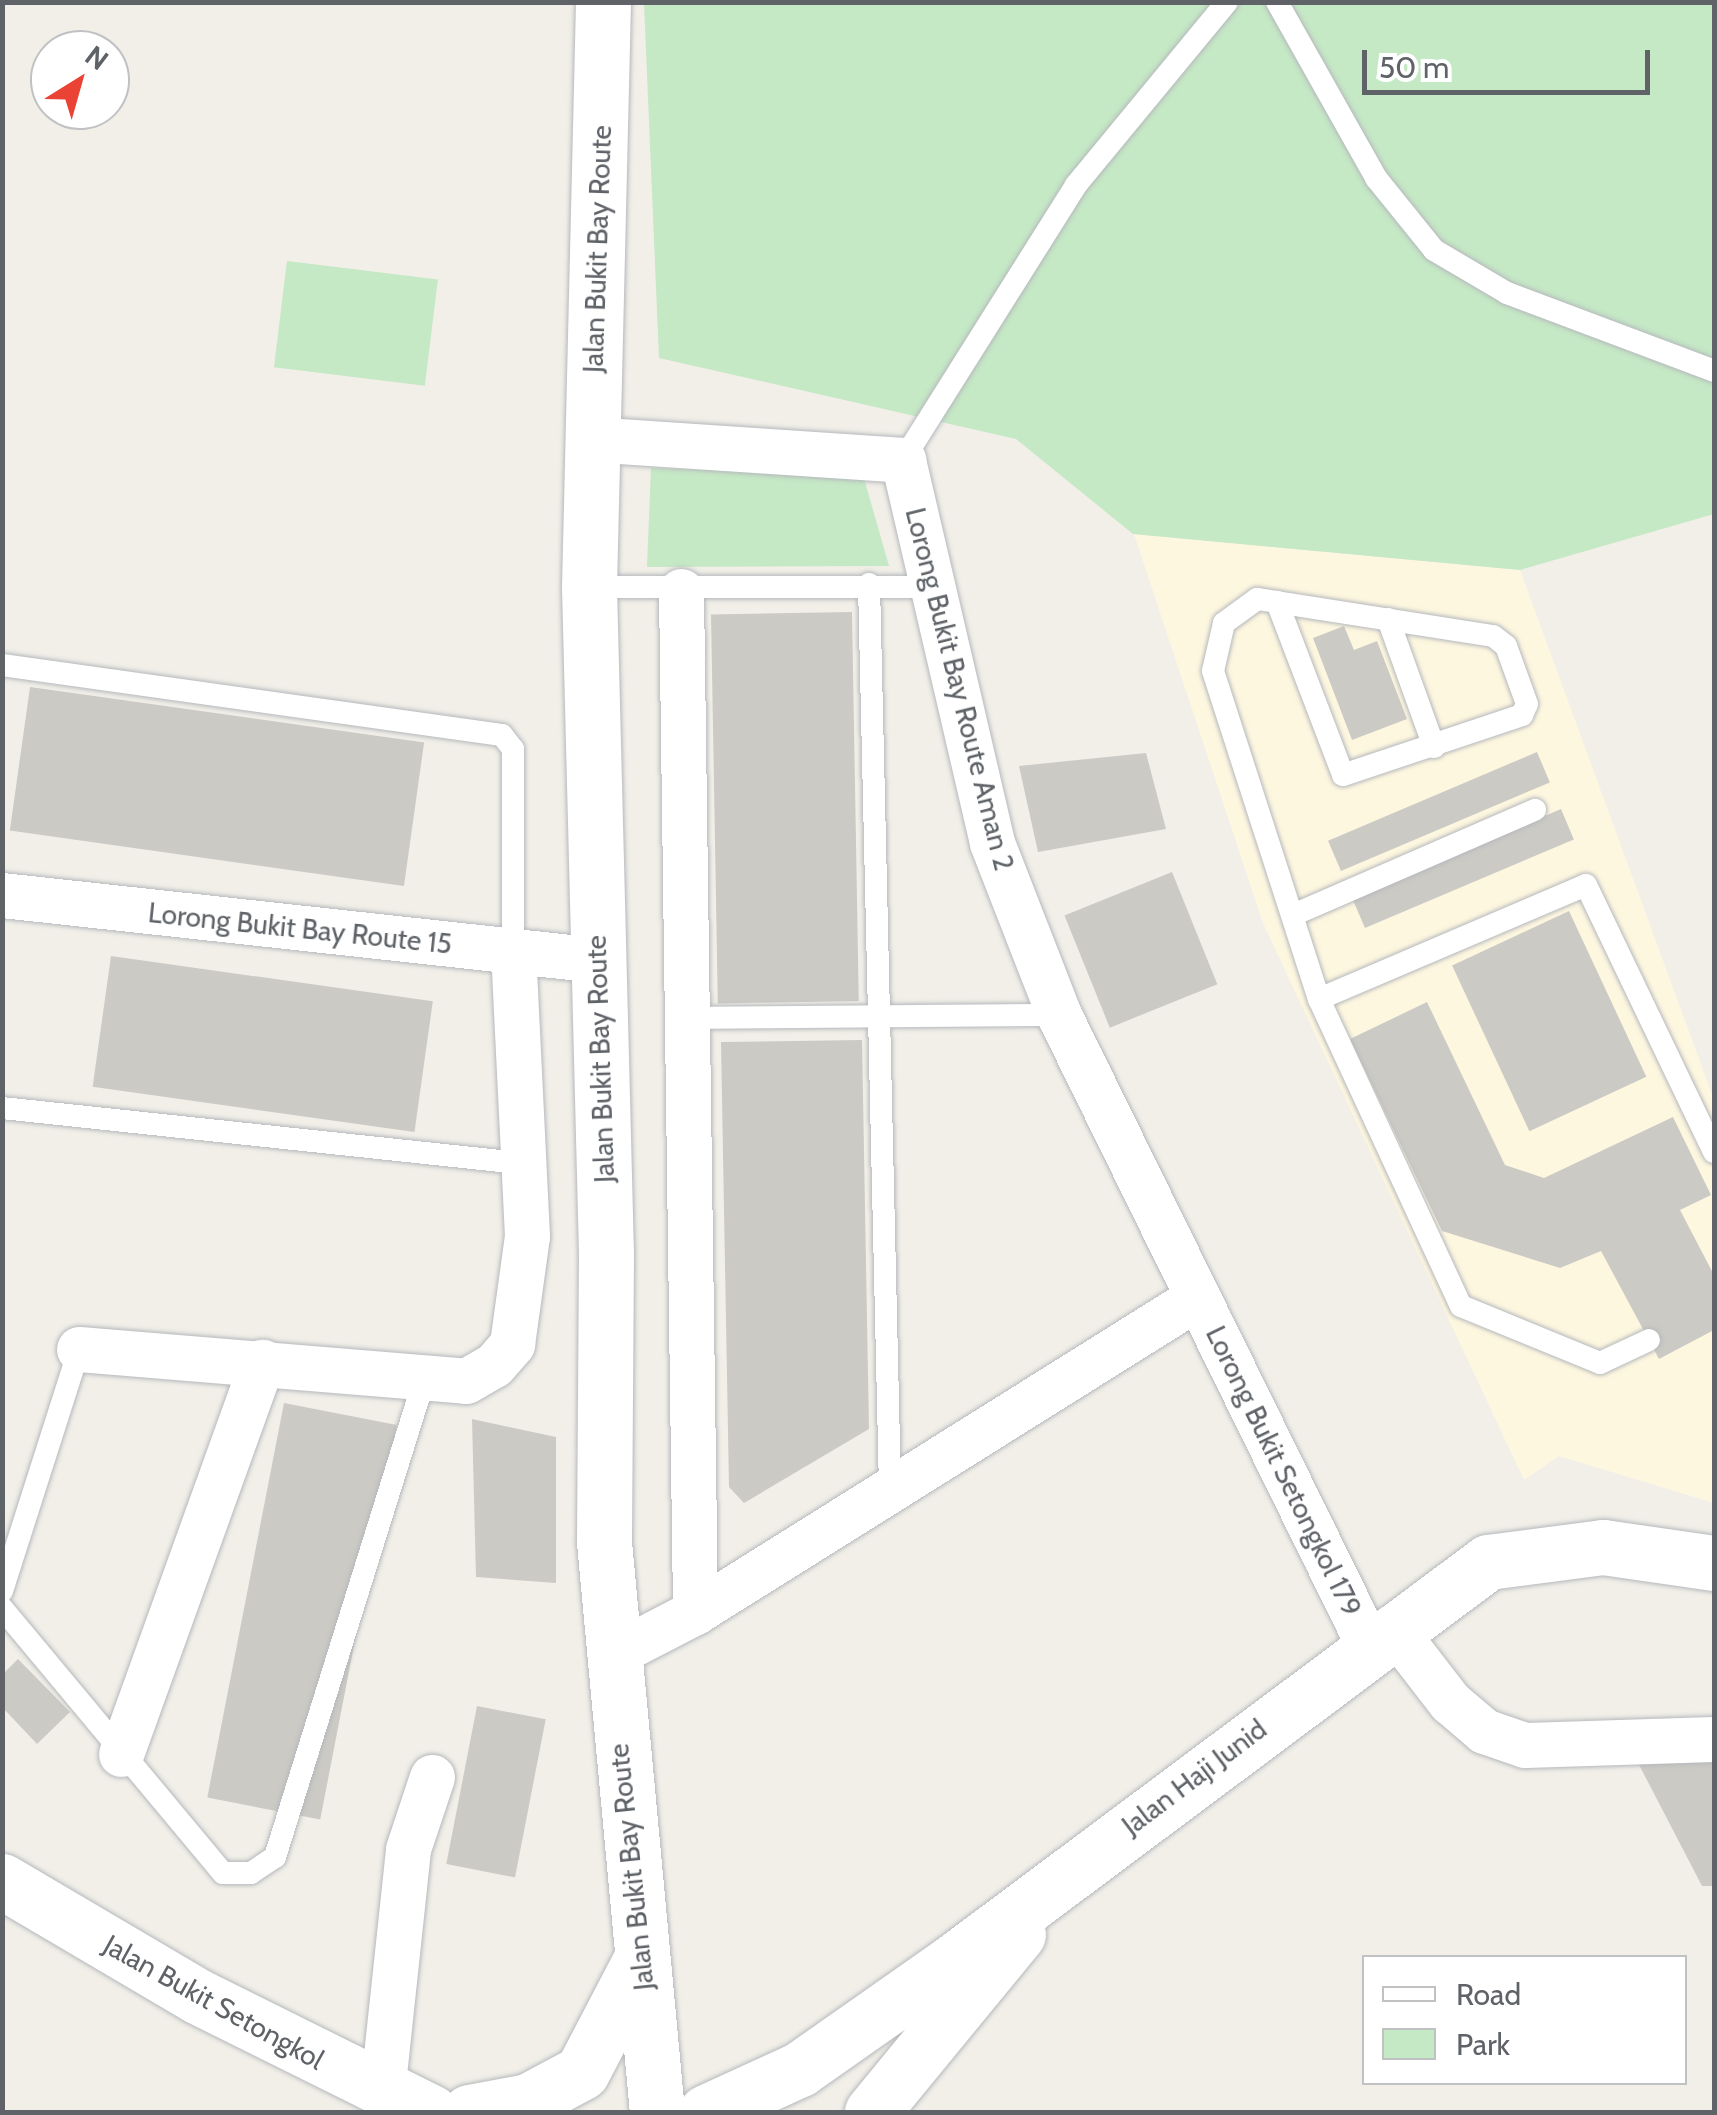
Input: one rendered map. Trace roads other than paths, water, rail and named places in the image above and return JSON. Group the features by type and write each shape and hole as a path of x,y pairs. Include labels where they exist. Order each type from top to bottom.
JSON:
{"street":[{"name":"Jalan Bukit Bay Route","path":"604,2 589,439 589,586 610,1656 657,2112"},
{"path":"589,439 903,460"},
{"name":"Lorong Bukit Bay Route Aman 2","path":"903,460 992,843 1059,1014 1198,1297"},
{"path":"681,591 695,1612"},
{"name":"Lorong Bukit Bay Route 15","path":"2,894 597,960"},
{"path":"79,1350 466,1381 512,1344 527,1236 519,1163 513,952"},
{"path":"610,1656 695,1612 1198,1297"},
{"name":"Lorong Bukit Setongkol 179","path":"1198,1297 1381,1636 1450,1702 1484,1731 1524,1746 1714,1739"},
{"path":"121,1754 262,1362"},
{"name":"Jalan Haji Junid","path":"706,2112 800,2069 1059,1880 1381,1636 1488,1562 1544,1550 1603,1546 1714,1563"},
{"path":"432,1777 408,1849 409,2106 468,2112 528,2101 582,2072 639,1962"},
{"path":"872,2112 1059,1880"},
{"name":"Jalan Bukit Setongkol","path":"2,1881 409,2106"}],"lane":[{"path":"903,460 1076,185 1226,2"},
{"path":"1277,2 1376,178 1434,250 1507,294 1714,370"},
{"path":"589,586 681,591 869,584 933,588"},
{"path":"869,584 890,1492"},
{"path":"1278,602 1337,770 1352,776 1522,716 1522,690 1500,639 1278,602 1236,608 1214,646 1214,671 1319,999 1460,1306 1600,1362 1650,1340"},
{"path":"1388,619 1434,747"},
{"path":"2,665 502,734 513,749 513,952"},
{"path":"1293,915 1535,810"},
{"path":"1319,999 1586,884 1714,1152"},
{"path":"688,1018 1059,1014"},
{"path":"2,1108 519,1163"},
{"path":"2,1591 79,1350"},
{"path":"2,1608 224,1873 250,1873 276,1856 425,1377"}]}
